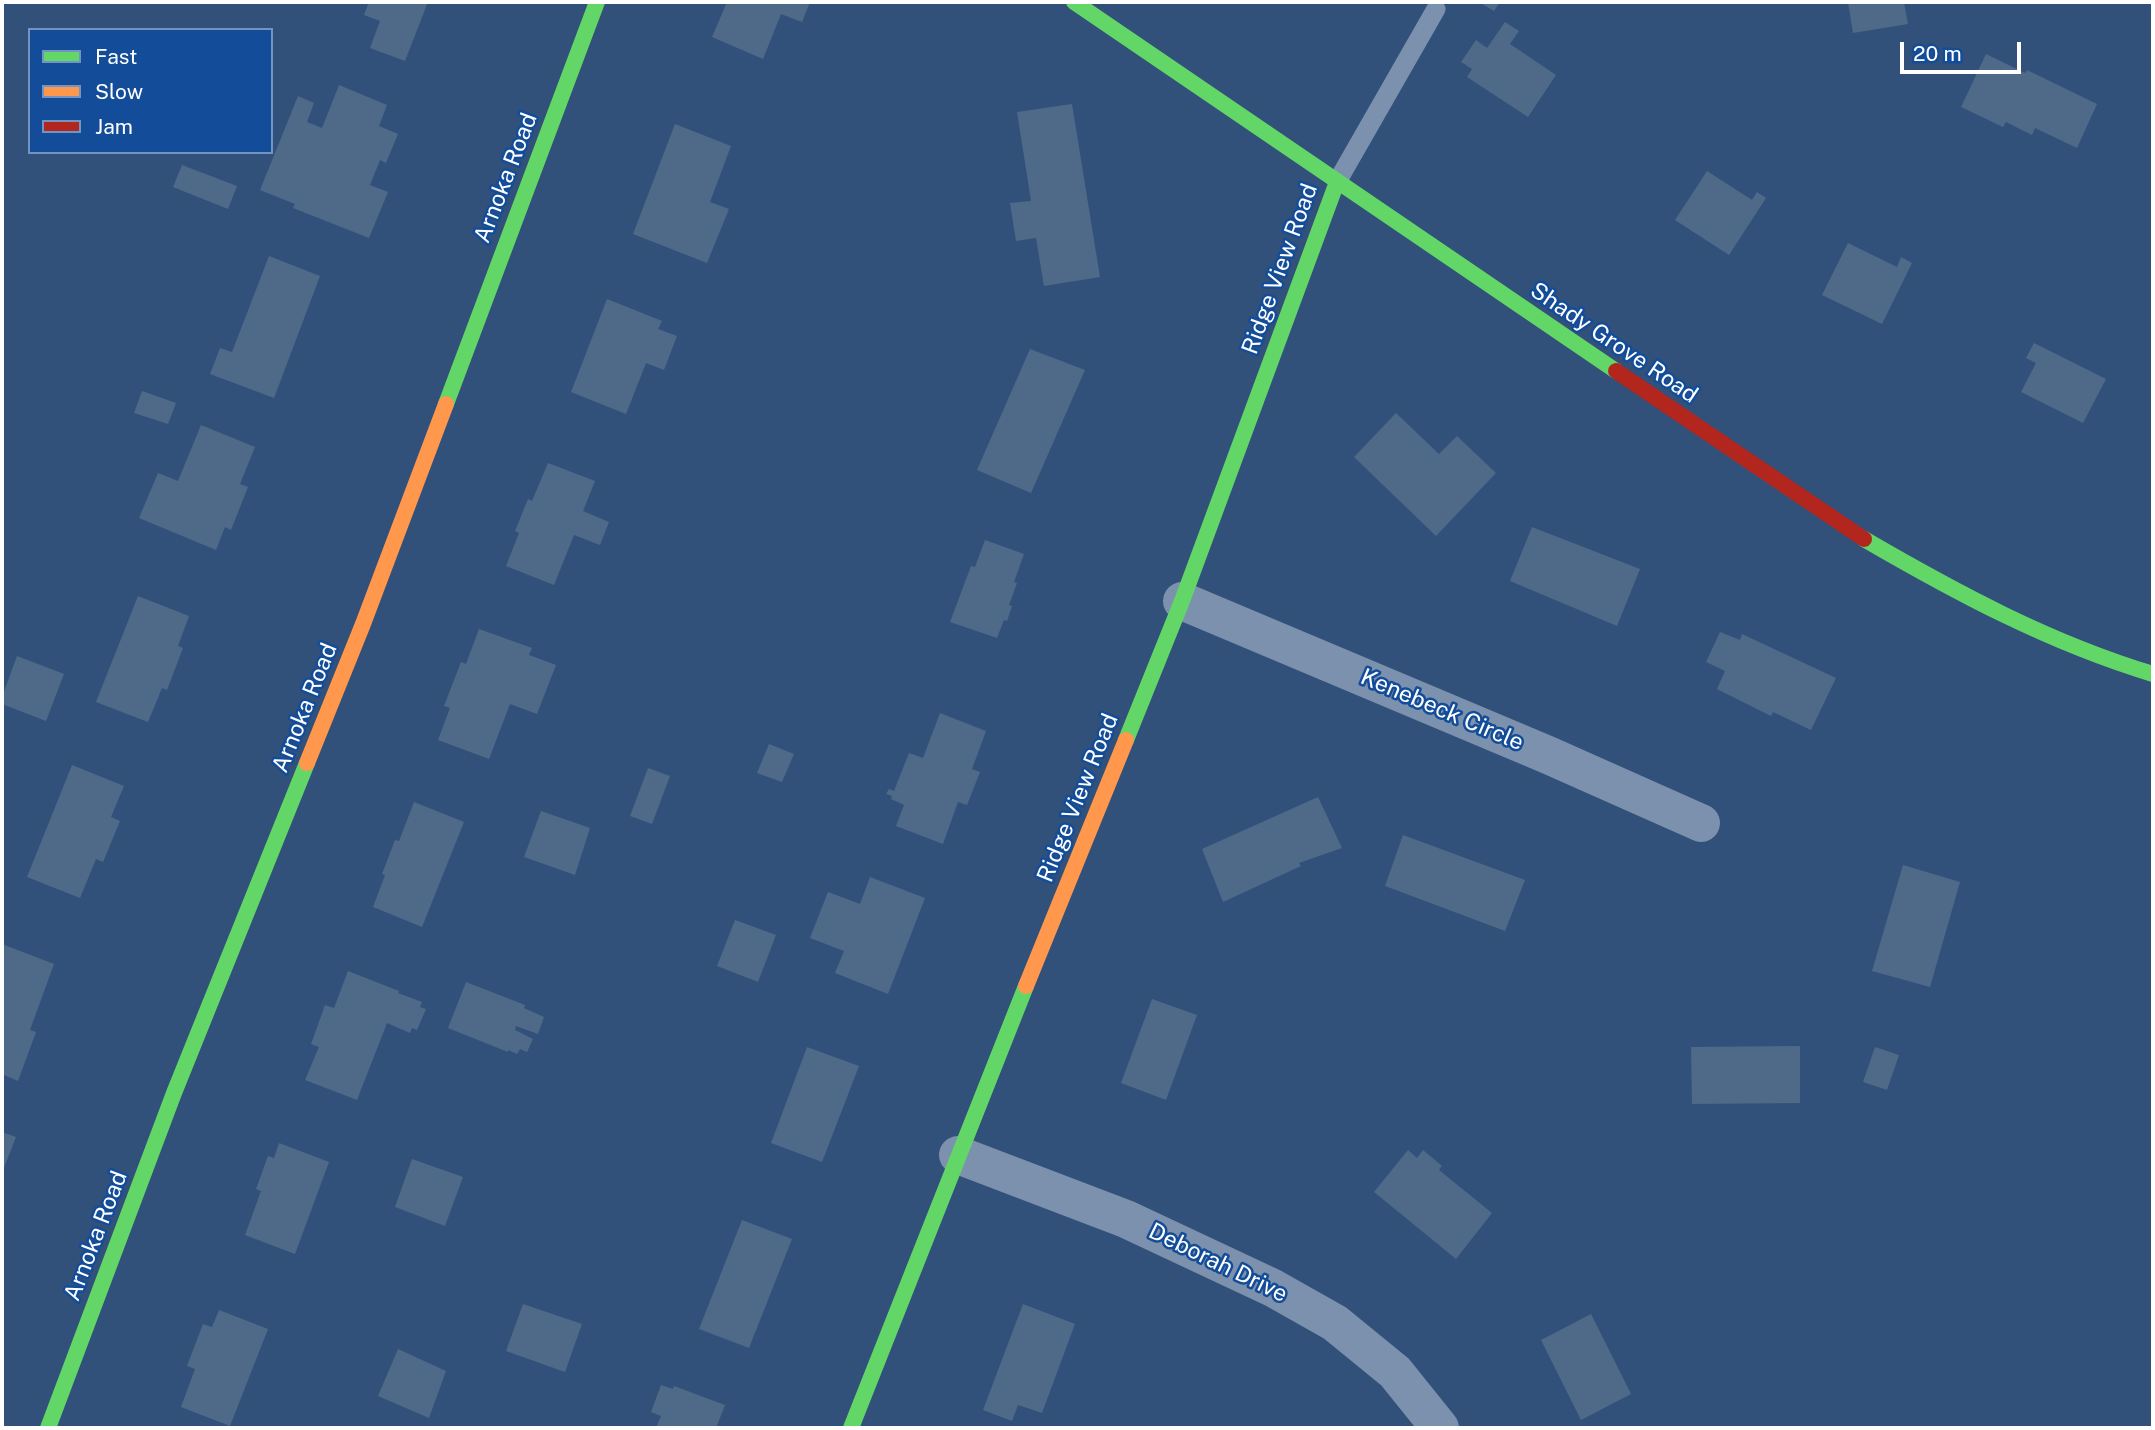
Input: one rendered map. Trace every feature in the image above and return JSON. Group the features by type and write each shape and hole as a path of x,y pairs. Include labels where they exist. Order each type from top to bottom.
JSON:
{"street":[{"name":"Arnoka Road","path":"48,1428 174,1093 363,624 597,2"},
{"name":"Shady Grove Road","path":"1074,2 1859,536 1956,593 2042,635 2153,674"},
{"name":"Ridge View Road","path":"851,1428 958,1155 1182,601 1337,182"},
{"name":"Kenebeck Circle","path":"1182,601 1548,755 1701,823"},
{"name":"Deborah Drive","path":"958,1155 1126,1219 1273,1288 1335,1323 1395,1371 1440,1428"}],"lane":[{"path":"1337,182 1436,9"}],"building":[{"path":"369,2 428,2 405,61 370,48 380,21 364,15"},
{"path":"727,2 810,2 802,22 781,14 763,59 712,37"},
{"path":"1479,2 1500,2 1494,11"},
{"path":"1848,2 1904,2 1908,24 1853,33"},
{"path":"1505,22 1519,31 1510,44 1556,75 1528,117 1467,77 1472,69 1461,62 1476,40 1487,48"},
{"path":"1986,54 2025,73 2027,70 2097,104 2077,148 2035,128 2032,135 2006,122 2003,127 1961,107"},
{"path":"339,85 387,105 379,126 398,134 386,163 380,160 370,185 388,192 369,238 293,208 295,204 260,190 298,96 314,103 307,122 322,128"},
{"path":"1072,104 1100,277 1044,286 1036,238 1016,241 1010,203 1031,201 1017,112"},
{"path":"675,124 731,146 710,202 729,209 707,263 633,234"},
{"path":"182,165 237,186 228,209 173,187"},
{"path":"1707,171 1752,200 1757,192 1766,198 1729,255 1675,220"},
{"path":"1848,243 1897,267 1901,257 1912,263 1882,324 1822,295"},
{"path":"269,256 320,276 274,398 210,374 220,348 232,352"},
{"path":"607,299 662,321 658,329 677,336 664,370 646,363 626,414 571,392"},
{"path":"2034,343 2106,379 2083,423 2021,392 2036,363 2026,358"},
{"path":"1030,349 1085,370 1031,493 977,470"},
{"path":"142,391 176,403 168,424 134,413"},
{"path":"1396,413 1439,454 1457,436 1496,473 1436,536 1354,457"},
{"path":"201,425 255,447 240,484 248,487 231,530 225,527 216,550 139,518 158,473 178,481"},
{"path":"548,463 595,481 583,511 609,522 600,545 574,535 554,585 506,566 519,533 515,531 528,499 532,501"},
{"path":"1532,527 1640,569 1617,626 1510,581"},
{"path":"985,540 1024,554 1014,582 1017,583 1009,605 1012,606 997,638 950,622 971,566 975,567"},
{"path":"138,596 189,616 178,646 183,648 167,690 162,688 148,722 96,702"},
{"path":"479,629 532,648 529,655 556,665 537,714 510,704 489,759 438,740 450,708 444,706 461,662 466,664"},
{"path":"1720,632 1740,640 1742,634 1836,678 1811,730 1773,712 1771,716 1717,689 1725,671 1706,662"},
{"path":"17,656 64,674 46,721 2,704"},
{"path":"940,713 986,731 972,769 980,772 967,805 958,802 943,844 896,826 904,805 886,794 889,789 894,791 909,753 923,758"},
{"path":"769,744 794,754 782,782 757,773"},
{"path":"72,765 124,786 111,817 120,821 103,862 96,859 80,898 27,877"},
{"path":"648,768 670,776 652,824 630,816"},
{"path":"1318,797 1342,848 1299,863 1301,866 1223,902 1202,849"},
{"path":"414,802 464,822 422,927 373,907 395,840 399,841"},
{"path":"541,811 590,828 575,875 524,857"},
{"path":"1403,835 1525,880 1505,931 1385,886"},
{"path":"1903,865 1960,882 1930,987 1872,971"},
{"path":"870,877 925,898 888,994 835,973 844,951 810,938 828,892 860,904"},
{"path":"735,920 776,935 758,982 717,966"},
{"path":"2,944 54,964 30,1030 36,1032 18,1081 2,1074"},
{"path":"348,971 422,1002 420,1007 426,1009 417,1030 412,1028 410,1033 387,1023 357,1100 305,1080 319,1047 311,1044 325,1005 334,1008"},
{"path":"466,982 525,1005 524,1008 544,1017 538,1034 516,1026 515,1030 533,1039 527,1052 520,1049 517,1054 508,1052 448,1028"},
{"path":"1152,999 1197,1015 1166,1100 1121,1083"},
{"path":"1800,1046 1800,1103 1692,1104 1691,1047"},
{"path":"807,1047 859,1066 822,1162 771,1143"},
{"path":"1875,1047 1899,1055 1887,1090 1863,1082"},
{"path":"2,1132 16,1137 2,1173"},
{"path":"279,1143 329,1162 295,1254 245,1235 261,1191 256,1189 268,1156 274,1158"},
{"path":"1408,1150 1417,1158 1423,1150 1442,1166 1439,1170 1492,1213 1456,1259 1374,1192"},
{"path":"412,1159 463,1177 445,1226 395,1207"},
{"path":"742,1220 792,1239 749,1348 699,1329"},
{"path":"523,1304 582,1324 565,1372 506,1351"},
{"path":"1023,1304 1075,1324 1042,1413 1018,1405 1012,1421 983,1410"},
{"path":"219,1310 268,1329 230,1426 181,1407 195,1369 187,1366 203,1324 212,1327"},
{"path":"1591,1314 1631,1394 1581,1420 1541,1340"},
{"path":"398,1349 446,1371 429,1418 378,1396"},
{"path":"661,1385 673,1389 674,1386 725,1405 716,1428 656,1428 661,1416 651,1412"}],"traffic: fast":[{"path":"446,404 597,2"},
{"path":"1074,2 1616,371"},
{"path":"1126,740 1182,601 1337,182"},
{"path":"1864,539 1934,579 2041,632 2115,662 2153,674"},
{"path":"48,1428 174,1093 307,763"},
{"path":"851,1428 1026,986"}],"traffic: slow":[{"path":"307,763 446,404"},
{"path":"1026,986 1126,740"}],"traffic: jam":[{"path":"1616,371 1864,539"}]}
